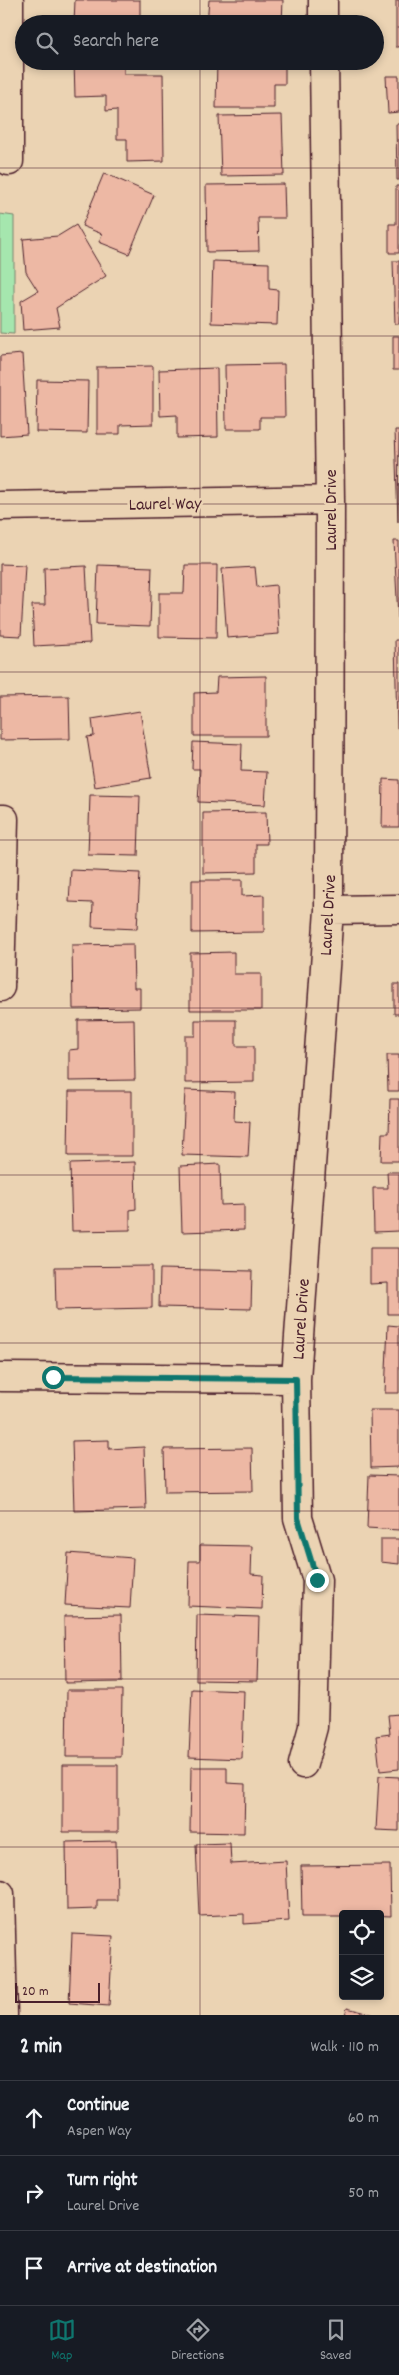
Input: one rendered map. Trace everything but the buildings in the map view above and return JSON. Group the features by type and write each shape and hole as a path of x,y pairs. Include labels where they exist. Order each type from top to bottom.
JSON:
{"street":[{"path":"9,0 9,161"},
{"path":"323,0 323,15"},
{"name":"Laurel Drive","path":"303,1764 313,1727 317,1580 298,1518 296,1379 329,910 330,500 324,70"},
{"name":"Laurel Way","path":"0,506 330,500"},
{"path":"0,819 4,819 0,987"},
{"path":"329,910 399,909"},
{"path":"0,1377 296,1379"},
{"path":"0,1894 3,2015"}],"green space":[{"path":"0,214 14,216 14,334 0,333"}],"route":[{"path":"53,1377 296,1379 298,1518 317,1580"}]}
